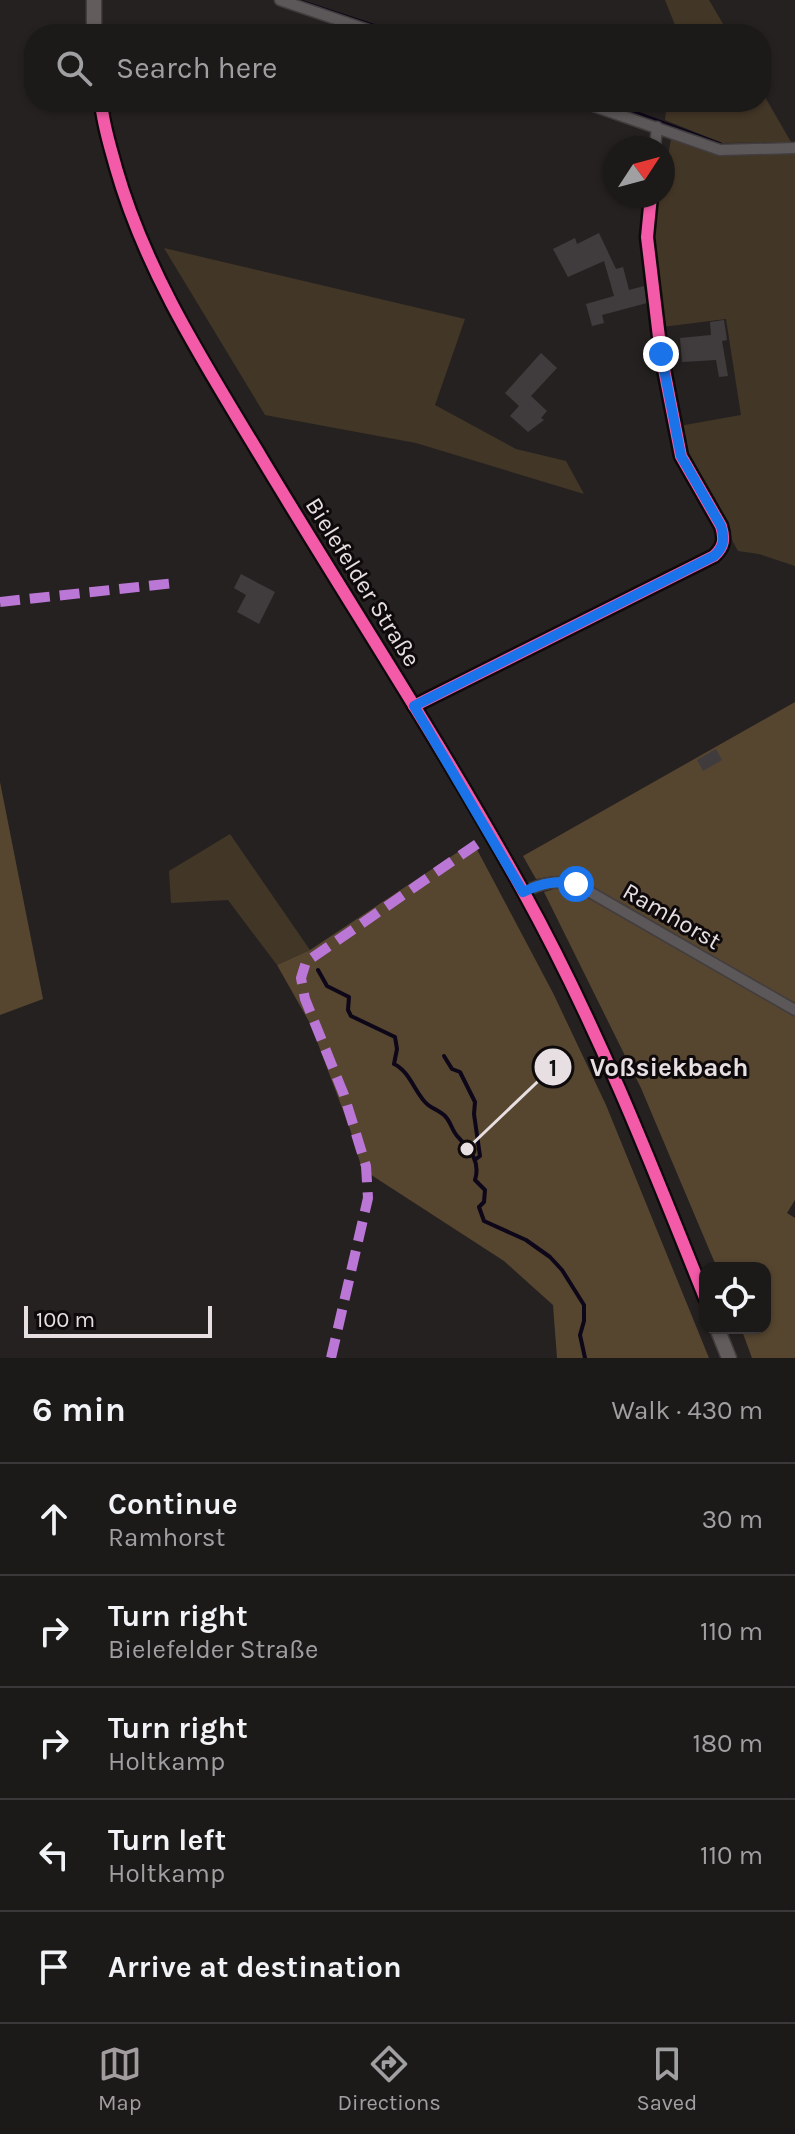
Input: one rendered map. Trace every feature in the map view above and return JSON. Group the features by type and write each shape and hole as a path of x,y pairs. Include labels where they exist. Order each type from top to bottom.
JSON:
{"main road":[{"path":"94,0 94,24"},
{"name":"Bielefelder Straße","path":"102,112 128,208 153,268 222,392 414,706 523,892 623,1098 699,1283"},
{"path":"719,1334 729,1358"}],"street":[{"path":"280,0 351,24"},
{"path":"612,112 720,150 795,148"},
{"path":"656,136 657,127"},
{"path":"414,706 714,556 721,549 724,536 721,526 681,456 661,354 647,237 650,208"},
{"name":"Ramhorst","path":"523,892 539,884 559,881 576,884 795,1010"}],"shaded area":[{"path":"665,0 709,0 723,24 675,24"},
{"path":"771,107 791,142 722,143 665,120 666,112 771,112"},
{"path":"675,140 721,155 795,154 795,566 759,554 738,551 685,454 679,426 741,415 726,319 662,327 651,237 654,208 675,208"},
{"path":"164,248 465,319 435,405 516,449 566,461 584,494 416,443 265,415"},
{"path":"795,702 795,1006 577,880 555,876 536,879 523,856"},
{"path":"0,782 43,999 0,1015"},
{"path":"230,834 310,950 277,965 228,900 171,903 169,871"},
{"path":"473,842 553,993 606,1105 709,1358 557,1358 553,1305 504,1261 362,1169 311,1025 277,965 310,950"},
{"path":"560,887 572,889 795,1016 795,1200 787,1213 795,1218 795,1358 752,1358 743,1334 771,1334 771,1262 714,1262 641,1088 544,892"}],"building":[{"path":"599,233 616,269 623,267 629,290 644,286 647,303 602,315 604,323 592,326 586,304 614,296 604,261 568,277 553,249 575,238 577,244"},
{"path":"724,320 727,340 722,341 728,376 719,377 716,360 682,362 680,338 711,335 710,322"},
{"path":"541,353 557,368 531,396 547,411 541,418 544,420 528,432 510,416 519,406 505,393"},
{"path":"241,574 275,592 259,624 237,612 246,595 234,588"},
{"path":"716,749 722,760 703,771 697,760"}],"waterway":[{"path":"296,0 368,24"},
{"path":"634,112 720,144"},
{"path":"318,970 327,986 349,997 351,1016 395,1037 397,1049 394,1064 408,1076 425,1102 445,1116 473,1156 475,1180 485,1190 484,1202 479,1207 484,1221 526,1240 562,1270 584,1305 580,1335 585,1358"},
{"path":"444,1056 452,1069 460,1072 475,1102 480,1156 476,1159"}],"marked path":[{"path":"0,602 175,583"},
{"path":"331,1358 368,1198 366,1166 344,1095 305,999 301,978 306,962 490,835"}],"cycle path":[{"path":"102,112 129,207 160,281 219,387 427,727 523,891 598,1041 699,1283"},
{"path":"414,706 714,556 722,546 721,526 681,456 661,354 647,237 650,208"}],"place":[{"name":"Voßsiekbach","path":"467,1149"}],"route":[{"path":"576,884 559,881 539,884 523,892 414,706 714,556 721,549 724,536 721,526 681,456 661,354"}]}
